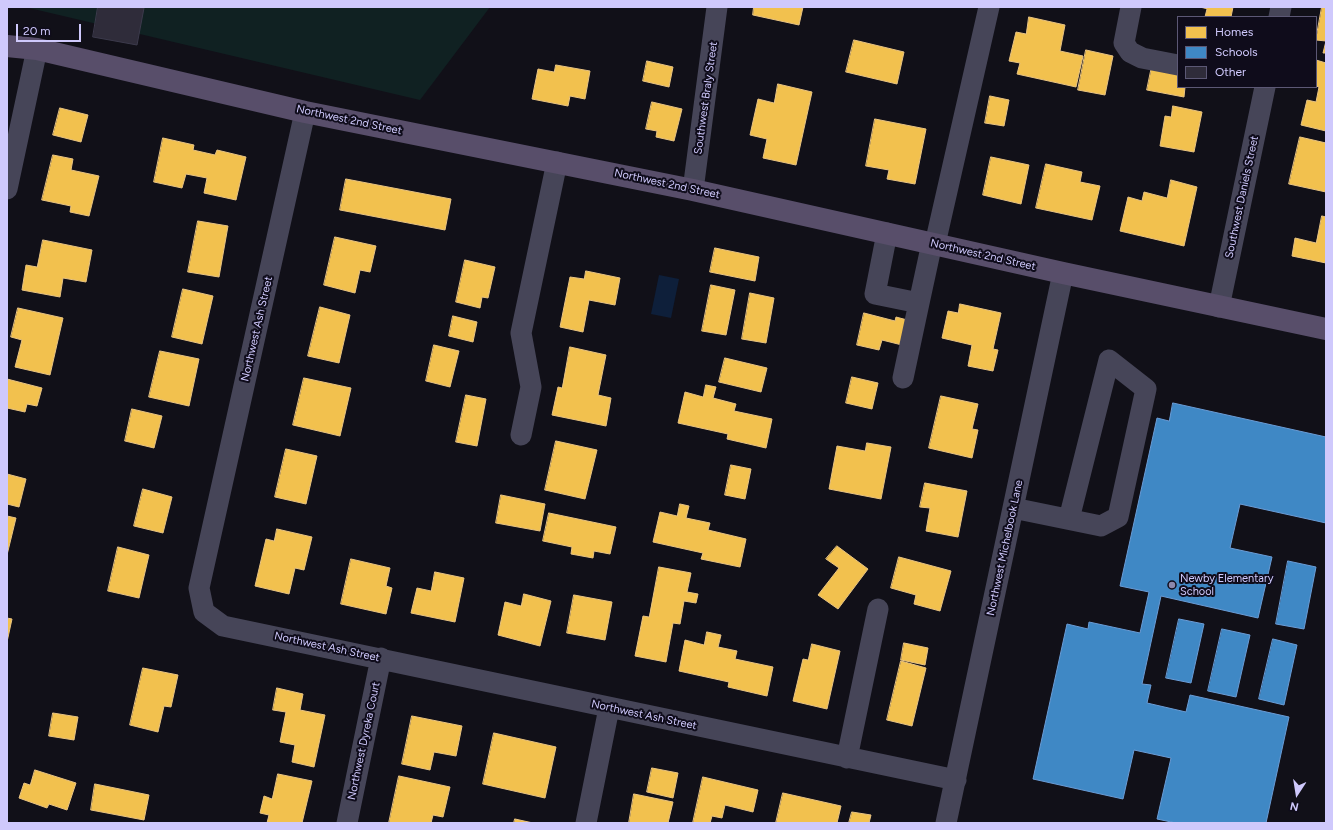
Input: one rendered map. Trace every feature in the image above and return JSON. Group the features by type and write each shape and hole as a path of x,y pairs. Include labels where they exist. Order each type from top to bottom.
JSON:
{"main road":[{"name":"Northwest 2nd Street","path":"7,46 37,49 305,112 693,190 1218,307 1326,329"}],"street":[{"name":"Southwest Braly Street","path":"693,190 717,7"},
{"path":"903,378 989,7"},
{"path":"1131,7 1124,43 1130,52 1142,58 1177,65"},
{"path":"7,189 37,49"},
{"name":"Southwest Daniels Street","path":"1218,307 1265,88"},
{"name":"Northwest Ash Street","path":"305,112 199,588 204,612 223,626 956,780"},
{"path":"521,435 531,387 521,334 557,162"},
{"path":"887,233 875,294 920,304"},
{"name":"Northwest Michelbook Lane","path":"946,823 1064,273"},
{"path":"1014,508 1101,526 1118,517 1146,389 1109,360 1069,519"},
{"path":"847,758 878,609"},
{"name":"Northwest Dyreka Court","path":"347,823 381,658"},
{"path":"586,823 609,708"}],"shaded area":[{"path":"25,7 490,7 420,100"}],"water":[{"path":"659,275 679,279 671,318 651,314"}],"building: Homes":[{"path":"754,7 803,7 799,25 753,15"},
{"path":"1200,7 1233,7 1231,16 1205,16 1207,9"},
{"path":"1322,7 1326,7 1326,41 1317,40"},
{"path":"1029,17 1065,25 1060,51 1083,56 1076,87 1017,74 1020,63 1009,61 1016,32 1026,34"},
{"path":"854,40 904,52 897,84 846,72"},
{"path":"1326,41 1326,53 1323,53"},
{"path":"1086,50 1113,56 1105,95 1078,90"},
{"path":"1317,60 1326,63 1326,131 1301,125 1307,100 1316,102 1319,87 1317,86"},
{"path":"647,61 673,67 669,87 643,81"},
{"path":"556,65 590,71 585,99 570,96 568,106 532,99 538,69 554,72"},
{"path":"1152,66 1177,71 1177,88 1185,88 1184,97 1147,90"},
{"path":"778,84 812,92 796,165 763,158 767,139 750,135 758,99 774,103"},
{"path":"990,96 1009,100 1004,126 985,123"},
{"path":"652,102 682,109 674,141 656,137 657,131 646,129"},
{"path":"1173,106 1202,112 1194,152 1160,146 1165,116 1171,117"},
{"path":"60,108 88,115 81,142 53,135"},
{"path":"875,119 926,129 915,184 887,179 889,170 866,166"},
{"path":"1300,137 1326,143 1326,192 1289,184"},
{"path":"163,138 194,145 193,150 215,155 217,150 246,157 236,200 204,193 207,178 186,174 182,188 154,182"},
{"path":"53,155 73,159 71,170 99,176 89,216 70,212 71,206 42,200"},
{"path":"991,157 1029,165 1021,204 983,195"},
{"path":"1046,164 1082,172 1080,182 1100,186 1092,220 1036,208"},
{"path":"346,179 451,199 445,230 340,210"},
{"path":"1171,180 1197,187 1184,246 1120,231 1128,197 1142,201 1144,192 1167,198"},
{"path":"1322,216 1326,217 1326,263 1292,256 1295,238 1316,243"},
{"path":"198,221 228,226 219,277 188,272"},
{"path":"335,237 376,246 370,272 360,270 355,293 324,285"},
{"path":"43,240 92,250 86,282 63,278 60,297 22,290 26,265 37,267"},
{"path":"715,248 759,257 755,281 710,272"},
{"path":"465,260 495,267 488,298 482,297 480,308 456,302"},
{"path":"586,271 620,278 615,305 589,300 583,332 560,327 570,277 584,279"},
{"path":"711,285 735,290 726,335 702,331"},
{"path":"183,289 213,296 202,344 172,337"},
{"path":"750,293 774,298 766,343 742,339"},
{"path":"960,304 1001,313 993,349 998,350 993,371 968,366 972,345 942,338 948,311 958,313"},
{"path":"320,307 350,315 339,363 308,356"},
{"path":"18,308 63,318 50,375 15,367 22,340 11,337"},
{"path":"864,313 895,321 896,317 911,321 906,346 882,340 879,350 857,345"},
{"path":"453,316 477,322 473,342 449,336"},
{"path":"434,345 459,351 450,387 426,381"},
{"path":"570,347 606,355 598,395 611,398 606,426 552,415 558,387 562,388"},
{"path":"160,351 199,359 189,406 149,397"},
{"path":"725,358 767,368 761,392 719,382"},
{"path":"852,377 878,383 872,409 846,403"},
{"path":"304,378 351,388 340,436 293,425"},
{"path":"7,379 42,388 37,406 27,404 25,412 7,408"},
{"path":"706,385 716,387 713,398 736,404 734,411 772,419 766,448 727,439 728,434 678,423 685,392 703,397"},
{"path":"466,395 486,399 477,446 456,442"},
{"path":"941,396 978,404 972,429 978,430 972,458 929,448"},
{"path":"132,409 162,416 154,448 125,441"},
{"path":"556,441 597,450 585,499 545,490"},
{"path":"867,443 891,447 881,499 829,489 837,446 865,451"},
{"path":"286,449 317,456 306,504 275,497"},
{"path":"731,465 751,469 745,499 725,495"},
{"path":"7,474 26,479 19,507 7,504"},
{"path":"925,483 967,491 958,537 926,531 930,508 920,507"},
{"path":"143,489 172,497 163,533 134,526"},
{"path":"501,495 545,504 540,531 496,523"},
{"path":"680,504 689,506 686,518 710,523 708,530 746,539 740,567 701,559 703,553 653,542 660,512 677,516"},
{"path":"549,513 616,527 610,554 594,551 593,558 571,554 572,547 543,541"},
{"path":"7,516 16,518 7,555"},
{"path":"277,529 312,537 304,570 295,568 289,594 255,586 266,539 274,541"},
{"path":"837,546 868,569 838,609 818,595 839,568 826,559"},
{"path":"118,547 149,555 139,598 108,591"},
{"path":"899,557 951,571 940,611 914,604 916,595 891,588"},
{"path":"351,559 390,568 386,586 392,588 386,614 341,604"},
{"path":"659,567 691,573 687,592 698,594 696,603 684,601 680,624 673,623 666,662 635,656 643,616 649,617"},
{"path":"435,572 464,578 455,622 411,613 417,588 431,591"},
{"path":"524,594 551,601 540,646 498,635 505,602 521,606"},
{"path":"574,595 612,602 605,640 567,633"},
{"path":"7,618 12,619 7,642"},
{"path":"707,632 721,635 718,647 737,651 735,659 773,667 767,696 728,687 729,682 679,671 685,640 704,645"},
{"path":"904,643 928,648 925,665 901,660"},
{"path":"812,644 840,651 827,709 793,701 803,659 808,660"},
{"path":"901,661 926,668 912,726 887,720"},
{"path":"143,668 178,675 171,707 164,706 158,732 130,725"},
{"path":"277,688 303,694 300,710 325,715 314,767 292,762 295,745 280,742 286,712 273,710"},
{"path":"53,713 78,717 74,740 49,736"},
{"path":"412,716 462,726 456,756 434,752 430,770 402,764"},
{"path":"494,733 556,747 545,798 483,784"},
{"path":"652,768 678,773 673,798 647,792"},
{"path":"35,770 76,783 67,810 49,804 47,808 19,798 24,783 30,785"},
{"path":"278,774 312,781 302,823 267,823 269,815 260,813 264,796 272,799"},
{"path":"399,776 450,787 443,817 433,815 431,823 389,823"},
{"path":"703,777 758,790 753,812 725,805 722,818 712,816 710,823 693,823"},
{"path":"95,784 149,795 144,820 91,810"},
{"path":"783,793 841,806 837,823 776,823"},
{"path":"634,794 673,802 668,823 629,823"},
{"path":"852,812 871,815 869,823 849,823"},
{"path":"515,819 533,823 514,823"}],"building: Schools":[{"path":"1173,403 1326,437 1326,523 1240,504 1230,548 1272,557 1258,618 1161,596 1142,684 1151,685 1147,703 1186,712 1190,695 1289,717 1266,823 1176,823 1157,819 1171,758 1134,750 1123,799 1033,779 1067,624 1088,629 1089,622 1140,633 1149,592 1120,586 1157,418 1169,421"},
{"path":"1288,561 1316,567 1304,629 1276,624"},
{"path":"1179,619 1204,624 1191,683 1166,678"},
{"path":"1222,629 1250,635 1236,697 1208,691"},
{"path":"1273,639 1297,645 1284,705 1259,699"}],"building: Other":[{"path":"98,7 144,8 137,45 93,37"}],"place":[{"name":"Newby Elementary School","path":"1172,585"}]}
